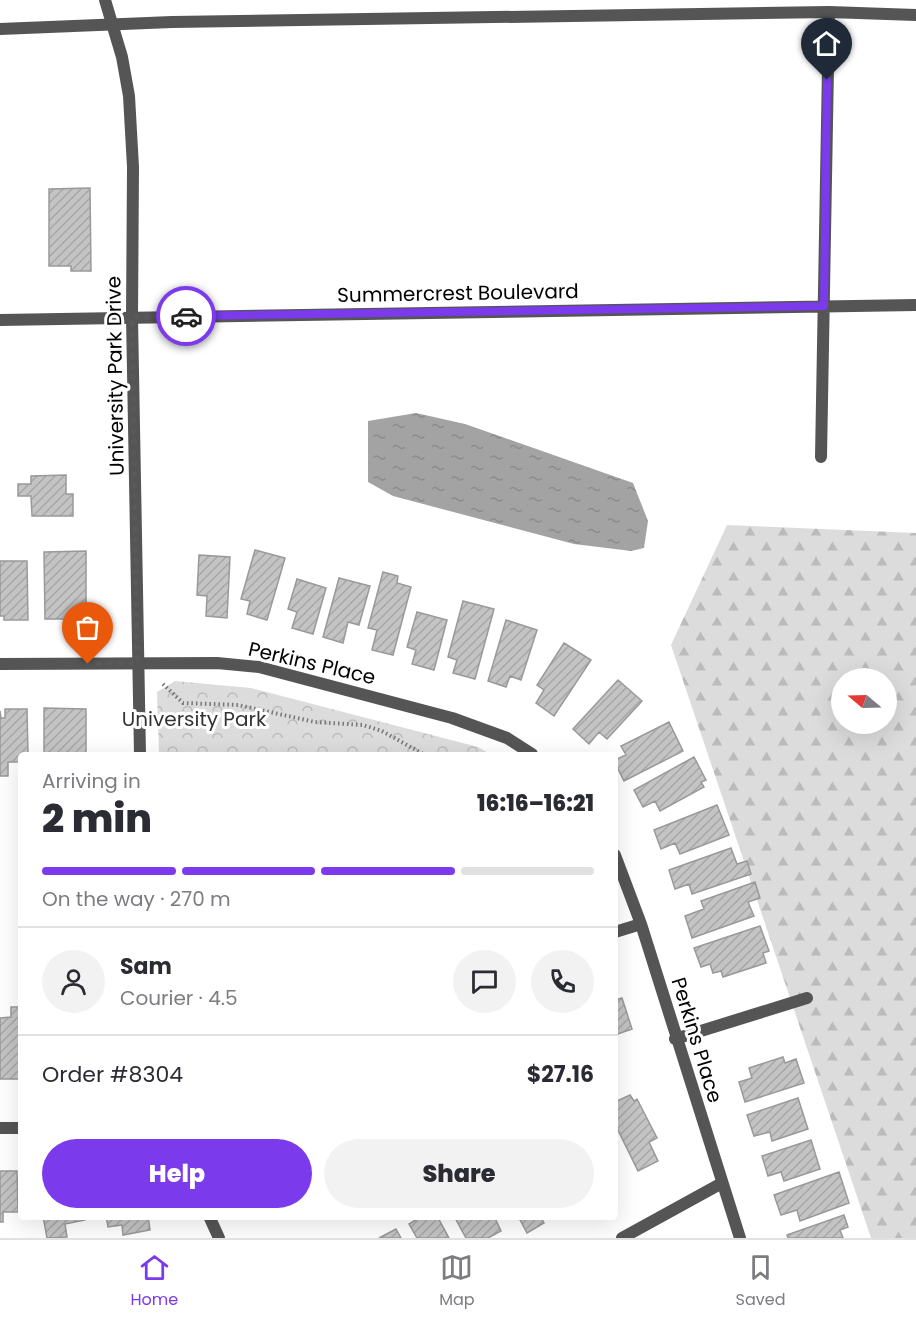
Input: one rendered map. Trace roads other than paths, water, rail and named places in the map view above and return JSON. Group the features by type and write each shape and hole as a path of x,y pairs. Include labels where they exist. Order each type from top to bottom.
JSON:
{"street":[{"name":"University Park Drive","path":"105,0 129,96 133,167 132,317 140,752"},
{"path":"821,457 829,12"},
{"path":"0,29 829,12 916,15"},
{"name":"Summercrest Boulevard","path":"0,320 916,305"},
{"name":"Perkins Place","path":"0,664 217,663 259,667 452,718 507,738 529,752"},
{"name":"Perkins Place","path":"618,863 641,924 675,1039 740,1238"},
{"path":"618,931 641,924"},
{"path":"675,1039 807,998"},
{"path":"0,1128 18,1128"},
{"path":"622,1238 722,1183"},
{"path":"211,1220 219,1238"}],"water":[{"path":"416,413 465,424 633,483 648,521 644,548 631,551 574,544 393,496 368,482 368,421"}],"park label":[{"name":"University Park","path":"194,719"}]}
